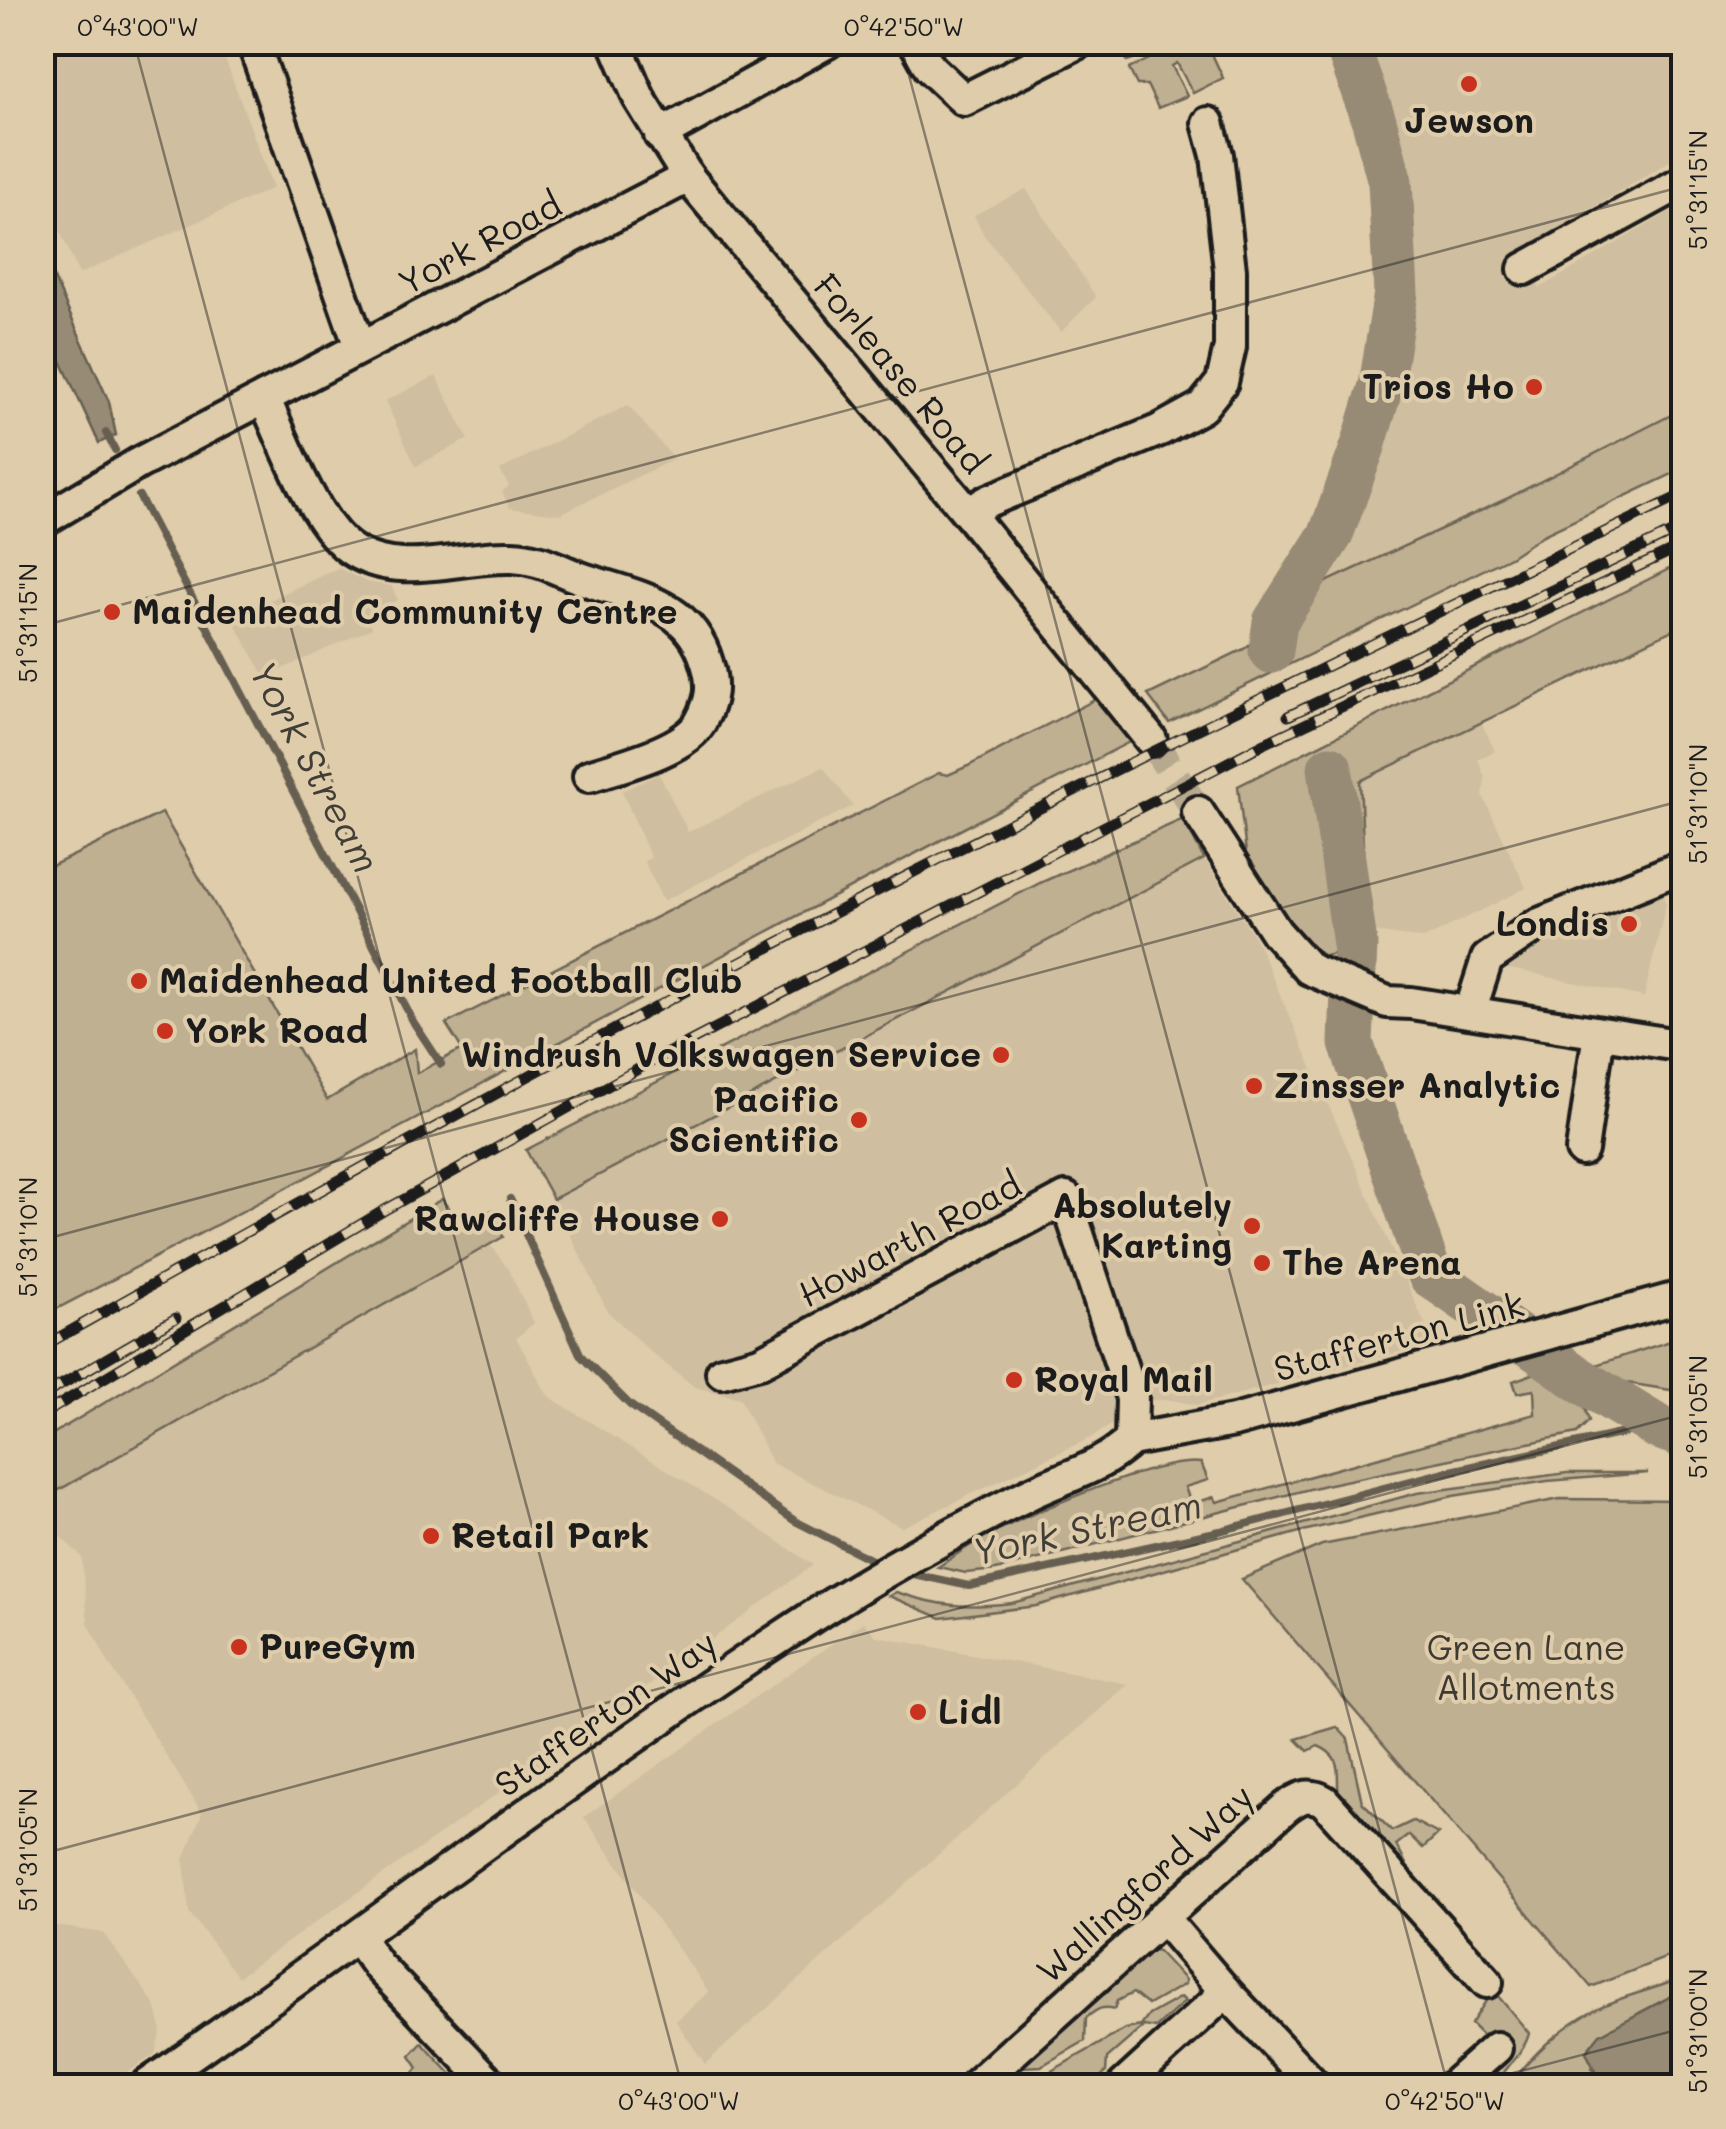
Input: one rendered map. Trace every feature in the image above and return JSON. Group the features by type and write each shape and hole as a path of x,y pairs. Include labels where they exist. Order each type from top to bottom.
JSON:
{"street":[{"path":"253,42 360,347"},
{"name":"Forlease Road","path":"615,42 638,98 688,177 1151,740"},
{"path":"660,136 828,42"},
{"path":"914,42 930,68 964,100 1079,42"},
{"path":"968,513 1160,430 1202,406 1222,382 1230,348 1230,270 1204,158 1208,124"},
{"name":"York Road","path":"42,521 138,463 688,177"},
{"path":"1524,269 1684,181"},
{"path":"264,398 324,526 356,553 398,566 511,557 548,562 574,576 672,610 701,640 712,679 711,702 696,732 648,756 589,776"},
{"path":"1198,812 1276,932 1308,969 1386,1002 1684,1046"},
{"path":"1470,1012 1487,959 1537,925 1684,866"},
{"path":"1582,1150 1599,1033"},
{"name":"Howarth Road","path":"722,1372 760,1362 1066,1198 1132,1398 1131,1440"},
{"name":"Stafferton Link","path":"1131,1440 1234,1421 1684,1296"},
{"name":"Stafferton Way","path":"146,2086 358,1938 594,1765 820,1612 914,1553 1031,1493 1112,1459 1131,1440"},
{"name":"Wallingford Way","path":"975,2086 1295,1800 1314,1796 1332,1809 1486,1982"},
{"path":"1162,1917 1226,1992 1316,2086"},
{"path":"358,1938 378,1966 493,2086"},
{"path":"1123,2086 1226,1992"},
{"path":"1453,2086 1496,2048"}],"shaded area":[{"path":"42,43 219,43 273,188 79,274 43,193"},
{"path":"1369,43 1683,43 1683,153 1523,250 1540,288 1683,204 1683,409 1506,499 1324,583 1325,566 1375,472 1403,374 1409,320 1409,209 1400,148"},
{"path":"1026,189 1096,297 1061,332 984,235 974,215"},
{"path":"43,254 109,402 116,435 99,443 43,322"},
{"path":"436,376 468,439 416,466 385,401"},
{"path":"628,405 674,459 560,514 510,508 502,492 509,486 500,470"},
{"path":"338,568 366,582 391,586 398,600 384,606 387,616 370,622 372,628 265,677 232,618"},
{"path":"1481,722 1495,751 1478,759 1485,778 1483,796 1526,888 1424,939 1367,931 1360,781"},
{"path":"823,767 853,806 663,901 644,861 651,858 622,791 659,774 688,832"},
{"path":"1204,859 1256,940 1433,1343 1197,1405 1151,1400 1090,1438 902,1527 772,1463 740,1398 695,1387 608,1312 553,1199"},
{"path":"1662,895 1666,904 1644,997 1501,967 1521,949"},
{"path":"491,1246 508,1269 534,1323 516,1338 548,1396 813,1565 238,1977 189,1912 184,1860 202,1813 107,1660 88,1622 82,1557 43,1520 42,1499"},
{"path":"863,1622 876,1636 1128,1684 705,2064 676,2021 709,1992 584,1817"},
{"path":"43,1924 103,1933 155,2005 161,2029 155,2054 107,2086 43,2086"},
{"path":"1683,1990 1683,2077 1662,2086 1602,2086 1586,2052 1600,2034"}],"green space":[{"path":"1118,43 1207,43 1223,78 1193,93 1177,63 1172,66 1187,96 1158,108 1147,85 1137,85 1129,69 1149,59 1147,54 1127,61"},
{"path":"1683,409 1683,469 1169,723 1148,695 1244,649 1324,583 1506,499"},
{"path":"1683,562 1683,625 1360,781 1367,931 1342,952 1325,956 1306,944 1249,878 1238,786"},
{"path":"1108,693 1147,733 43,1316 43,870 162,813 327,1100 415,1049 417,1073 462,1049 446,1024 939,773 948,775 968,766"},
{"path":"1183,819 1204,859 553,1199 526,1150 1040,883"},
{"path":"442,1199 457,1221 494,1210 503,1237 43,1499 43,1440"},
{"path":"1683,1337 1683,1392 1596,1378 1586,1368"},
{"path":"1538,1372 1582,1398 1589,1421 1577,1433 1325,1485 996,1570 966,1573 938,1567 1010,1525 1096,1488 1156,1469 1201,1463 1208,1480 1185,1487 1191,1504 1214,1497 1217,1502 1535,1414 1534,1390 1517,1393 1513,1381"},
{"path":"1567,1473 1648,1473 1547,1481 1453,1496 1303,1531 1036,1606 941,1618 889,1596 896,1592 953,1605 1012,1603 1417,1493"},
{"name":"Green Lane Allotments","path":"1560,1499 1683,1500 1683,1951 1591,1987 1242,1579 1322,1545"},
{"path":"1337,1727 1348,1739 1362,1802 1392,1831 1413,1821 1438,1834 1423,1848 1409,1835 1396,1845 1406,1864 1393,1865 1345,1812 1334,1758 1318,1746 1308,1751 1296,1739"},
{"path":"1150,1949 1158,1951 1185,1984 1148,2005 1133,1993 1117,2001 1114,2009 1096,2011 1086,2018 1085,2041 1041,2066 1023,2067 1014,2083 995,2086"},
{"path":"1683,1977 1683,1990 1639,2013 1591,2068 1602,2086 1510,2086 1548,2042 1571,2024 1617,2000"},
{"path":"1493,1990 1529,2033 1496,2086 1480,2086 1486,2069 1499,2052 1471,2024"},
{"path":"1181,1997 1185,2001 1156,2028 1144,2026 1107,2058 1106,2072 1099,2078 1089,2076 1076,2086 1049,2086 1048,2073 1126,2029 1141,2026 1149,2015"},
{"path":"422,2043 462,2086 423,2086 413,2074 418,2068 410,2056"}],"waterway":[{"path":"1271,651 1275,622 1331,534 1363,446 1381,386 1396,293 1390,182 1374,121 1346,42"},
{"name":"York Stream","path":"106,433 115,450"},
{"name":"York Stream","path":"139,496 414,1023 441,1064"},
{"path":"1330,768 1355,944 1351,1043 1430,1275 1579,1379 1656,1426 1684,1436"},
{"name":"York Stream","path":"510,1199 581,1356 630,1405 795,1521 882,1565"},
{"name":"York Stream","path":"904,1572 969,1586 1220,1531 1437,1474 1656,1426"}],"tunnel":[{"path":"1151,740 1198,812"}],"railway":[{"path":"42,1347 460,1113 777,943 982,837 1684,494"},
{"path":"1288,716 1684,527"},
{"path":"42,1415 383,1211 658,1058 1265,743 1684,545"},
{"path":"42,1396 176,1318"}],"place":[{"name":"Jewson","path":"1469,84"},
{"name":"Trios Ho","path":"1534,387"},
{"name":"Maidenhead Community Centre","path":"112,612"},
{"name":"Londis","path":"1629,924"},
{"name":"Maidenhead United Football Club","path":"139,981"},
{"name":"York Road","path":"165,1031"},
{"name":"Windrush Volkswagen Service","path":"1001,1055"},
{"name":"Zinsser Analytic","path":"1254,1086"},
{"name":"Pacific Scientific","path":"859,1120"},
{"name":"Rawcliffe House","path":"720,1219"},
{"name":"Absolutely Karting","path":"1252,1226"},
{"name":"The Arena","path":"1262,1263"},
{"name":"Royal Mail","path":"1014,1380"},
{"name":"Retail Park","path":"431,1536"},
{"name":"PureGym","path":"239,1647"},
{"name":"Lidl","path":"918,1712"}]}
